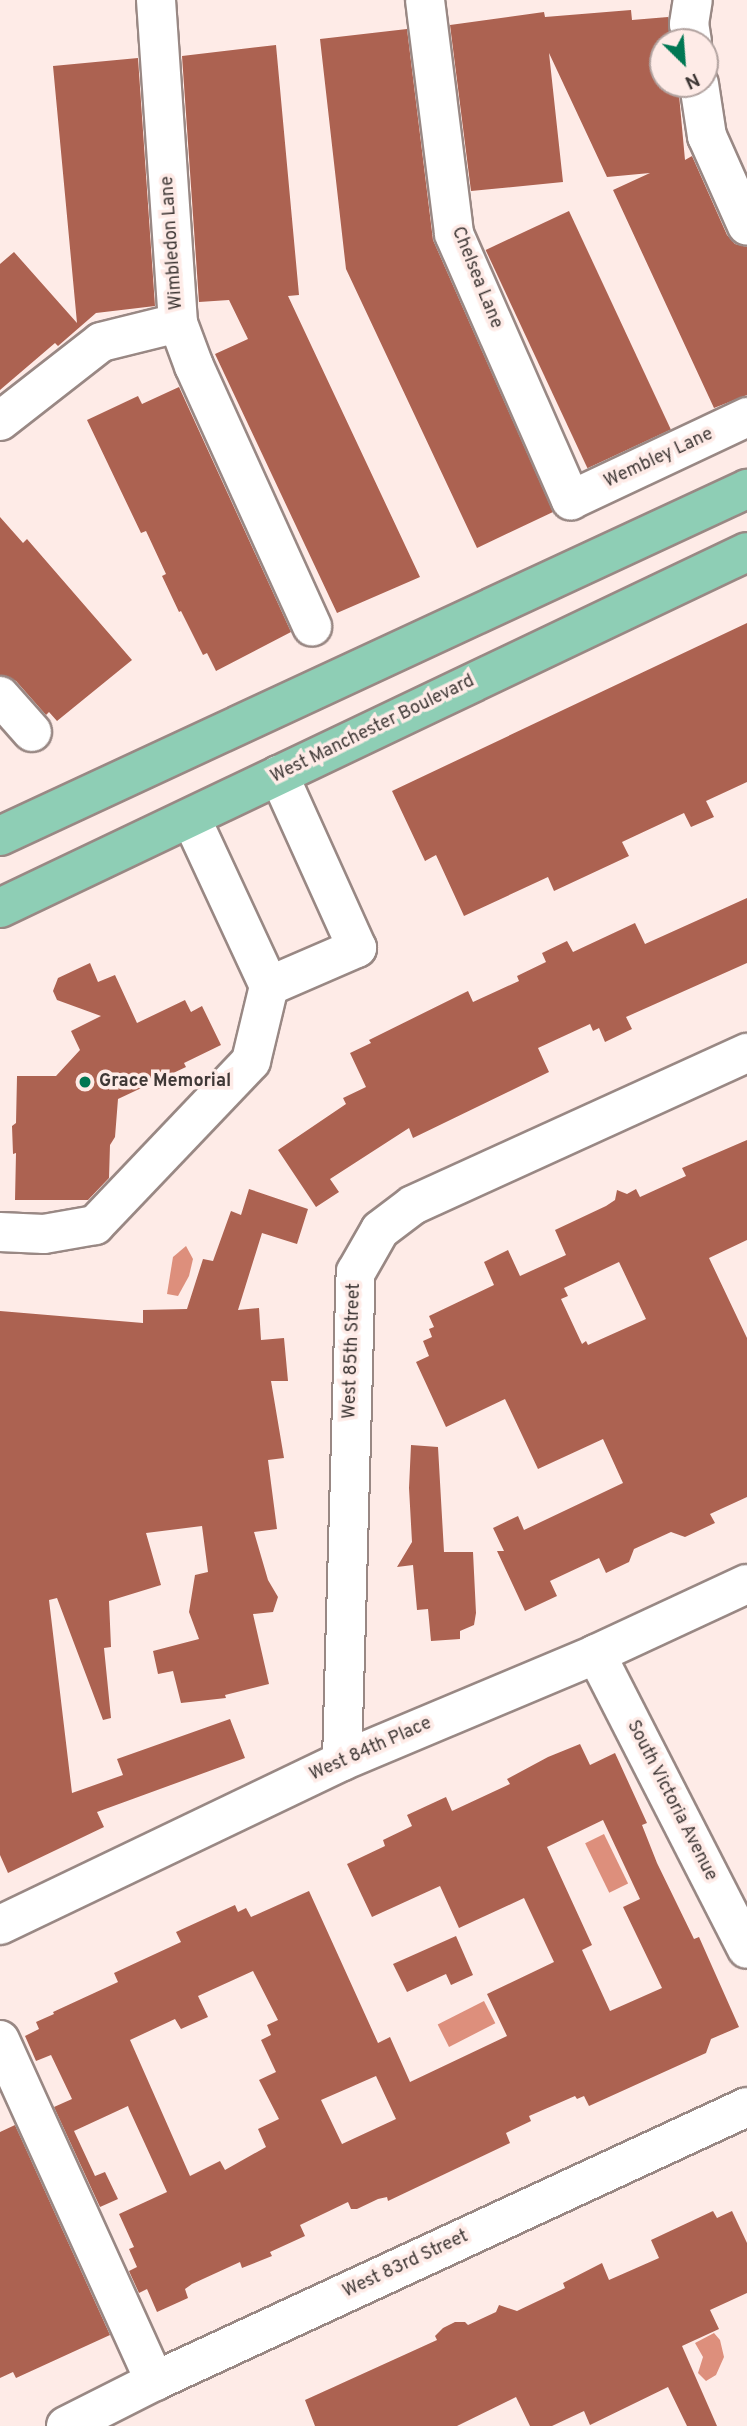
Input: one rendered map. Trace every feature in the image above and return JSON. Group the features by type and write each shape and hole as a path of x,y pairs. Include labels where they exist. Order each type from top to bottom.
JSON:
{"main road":[{"path":"0,836 747,489"},
{"name":"West Manchester Boulevard","path":"0,908 747,552"}],"street":[{"name":"Wimbledon Lane","path":"156,0 178,323 194,366 312,626"},
{"name":"Chelsea Lane","path":"425,0 454,234 571,500"},
{"path":"690,28 693,0"},
{"path":"701,98 708,136 747,226"},
{"path":"0,421 101,342 178,323"},
{"name":"Wembley Lane","path":"571,500 747,417"},
{"path":"0,696 32,732"},
{"path":"270,986 357,948 279,775"},
{"path":"0,1232 44,1234 95,1225 251,1061 270,986 191,818"},
{"name":"West 85th Street","path":"342,1761 356,1272 380,1230 413,1205 747,1053"},
{"name":"West 84th Place","path":"0,1925 342,1761 596,1654 747,1584"},
{"name":"South Victoria Avenue","path":"596,1654 747,1949"},
{"path":"0,2040 155,2381"},
{"name":"West 83rd Street","path":"66,2426 155,2381 747,2107"}],"shaded area":[{"path":"186,1246 193,1259 189,1276 178,1296 167,1294 173,1257"},
{"path":"604,1834 628,1883 609,1893 585,1843"},
{"path":"484,2001 495,2023 449,2047 438,2025"},
{"path":"714,2333 720,2340 724,2357 716,2375 706,2381 698,2373 703,2357 695,2343"}],"building":[{"path":"631,10 632,20 668,17 669,28 649,28 649,98 679,98 685,160 692,156 727,235 735,244 747,247 747,395 714,408 613,190 650,173 607,177 549,53 563,182 471,191 450,25 544,12 545,17"},
{"path":"407,29 433,240 553,512 477,548 346,269 320,39"},
{"path":"276,45 299,295 288,296 420,577 337,613 215,354 248,339 229,300 199,302 182,56"},
{"path":"138,58 155,306 96,313 58,346 55,343 0,390 0,264 14,252 77,323 53,66"},
{"path":"569,211 671,429 587,468 486,250"},
{"path":"179,387 291,632 216,671 207,653 203,655 181,611 179,612 162,576 166,574 146,531 141,533 87,420 138,396 142,404"},
{"path":"0,517 23,543 27,539 132,660 57,721 49,712 46,715 16,681 0,675"},
{"path":"747,623 747,782 706,801 714,817 691,827 684,813 622,842 629,856 554,891 548,877 464,916 436,855 425,861 392,791"},
{"path":"747,898 747,963 626,1017 632,1029 605,1042 599,1028 593,1031 590,1024 538,1048 549,1072 413,1138 409,1128 330,1179 339,1192 316,1207 278,1150 346,1104 343,1098 366,1087 350,1053 371,1043 369,1040 468,991 473,1002 519,981 517,976 546,962 542,953 567,941 573,952 635,923 645,944"},
{"name":"Grace Memorial","path":"90,963 98,982 115,975 137,1023 185,1000 191,1012 202,1006 221,1045 184,1063 186,1067 118,1099 115,1137 110,1145 109,1178 88,1200 15,1200 16,1153 13,1154 12,1126 16,1123 17,1076 56,1076 80,1050 71,1031 101,1016 57,1000 53,991 58,978"},
{"path":"747,1140 747,1240 709,1258 747,1338 747,1497 710,1514 715,1523 685,1537 671,1532 634,1549 629,1562 606,1573 599,1558 550,1581 557,1596 525,1611 497,1551 504,1551 493,1528 518,1516 524,1530 623,1483 603,1439 538,1469 505,1399 446,1427 416,1362 429,1356 423,1341 432,1337 429,1329 434,1327 429,1316 494,1285 484,1262 508,1250 520,1276 566,1255 555,1230 606,1206 615,1200 617,1190 627,1194 636,1189 640,1197 686,1176 682,1168","holes":["619,1262 646,1319 588,1345 586,1341 582,1344 561,1299 568,1296 564,1288"]},
{"path":"249,1189 308,1209 297,1244 262,1233 238,1310 259,1308 261,1340 284,1338 288,1381 271,1381 284,1458 268,1460 277,1529 254,1532 268,1580 278,1597 273,1612 253,1614 269,1684 225,1695 226,1698 181,1703 173,1671 158,1674 153,1651 199,1639 189,1612 195,1575 208,1572 202,1526 146,1533 161,1585 109,1601 111,1647 104,1648 111,1718 103,1720 57,1598 49,1600 72,1793 123,1775 117,1759 230,1719 245,1758 97,1812 104,1827 8,1873 0,1855 0,1311 143,1323 143,1310 187,1309 203,1259 213,1261 231,1211 241,1215"},
{"path":"411,1445 438,1447 444,1552 473,1552 476,1613 474,1625 460,1631 460,1639 431,1641 428,1609 417,1610 413,1565 397,1567 412,1542 409,1488"},
{"path":"580,1744 590,1765 615,1753 647,1823 642,1825 657,1863 694,1939 699,1937 739,2027 711,2039 706,2053 589,2106 584,2096 577,2099 575,2096 529,2116 531,2121 506,2133 510,2143 388,2201 387,2197 378,2199 357,2209 351,2209 348,2202 300,2225 305,2236 270,2252 272,2256 242,2268 240,2262 192,2284 185,2289 188,2298 157,2312 147,2289 139,2293 129,2271 137,2267 129,2249 134,2247 119,2214 167,2192 128,2106 74,2131 95,2176 105,2172 118,2199 100,2207 54,2107 72,2099 51,2055 36,2061 25,2036 39,2029 36,2022 54,2014 53,2012 118,1982 114,1973 181,1942 176,1932 235,1905 238,1912 246,1908 251,1917 309,1891 378,2043 390,2037 410,2082 507,2036 487,1994 554,1962 524,1898 459,1928 440,1886 372,1917 347,1864 385,1846 383,1840 412,1826 407,1815 446,1797 452,1811 510,1784 507,1779 548,1757","holes":["603,1820 640,1899 623,1907 662,1988 610,2011 582,1950 592,1945 547,1847","253,1971 278,2020 267,2025 271,2035 261,2040 276,2072 259,2080 279,2119 258,2129 266,2147 225,2170 220,2161 190,2176 130,2040 175,2019 181,2029 208,2017 198,1996","376,2076 396,2119 342,2144 321,2100"]},
{"path":"456,1936 473,1975 451,1985 446,1974 407,1992 393,1964"},
{"path":"15,2125 110,2335 16,2378 13,2372 0,2378 0,2132"},
{"path":"713,2211 717,2218 732,2211 747,2243 747,2293 710,2310 719,2329 682,2346 717,2426 687,2426 668,2387 590,2425 584,2411 552,2426 530,2426 516,2397 457,2426 315,2426 305,2400 437,2340 435,2336 443,2328 455,2322 465,2322 468,2325 496,2312 499,2305 517,2311 565,2288 563,2283 602,2263 609,2280 659,2258 651,2240"}],"place":[{"name":"Grace Memorial","path":"85,1082"}]}
